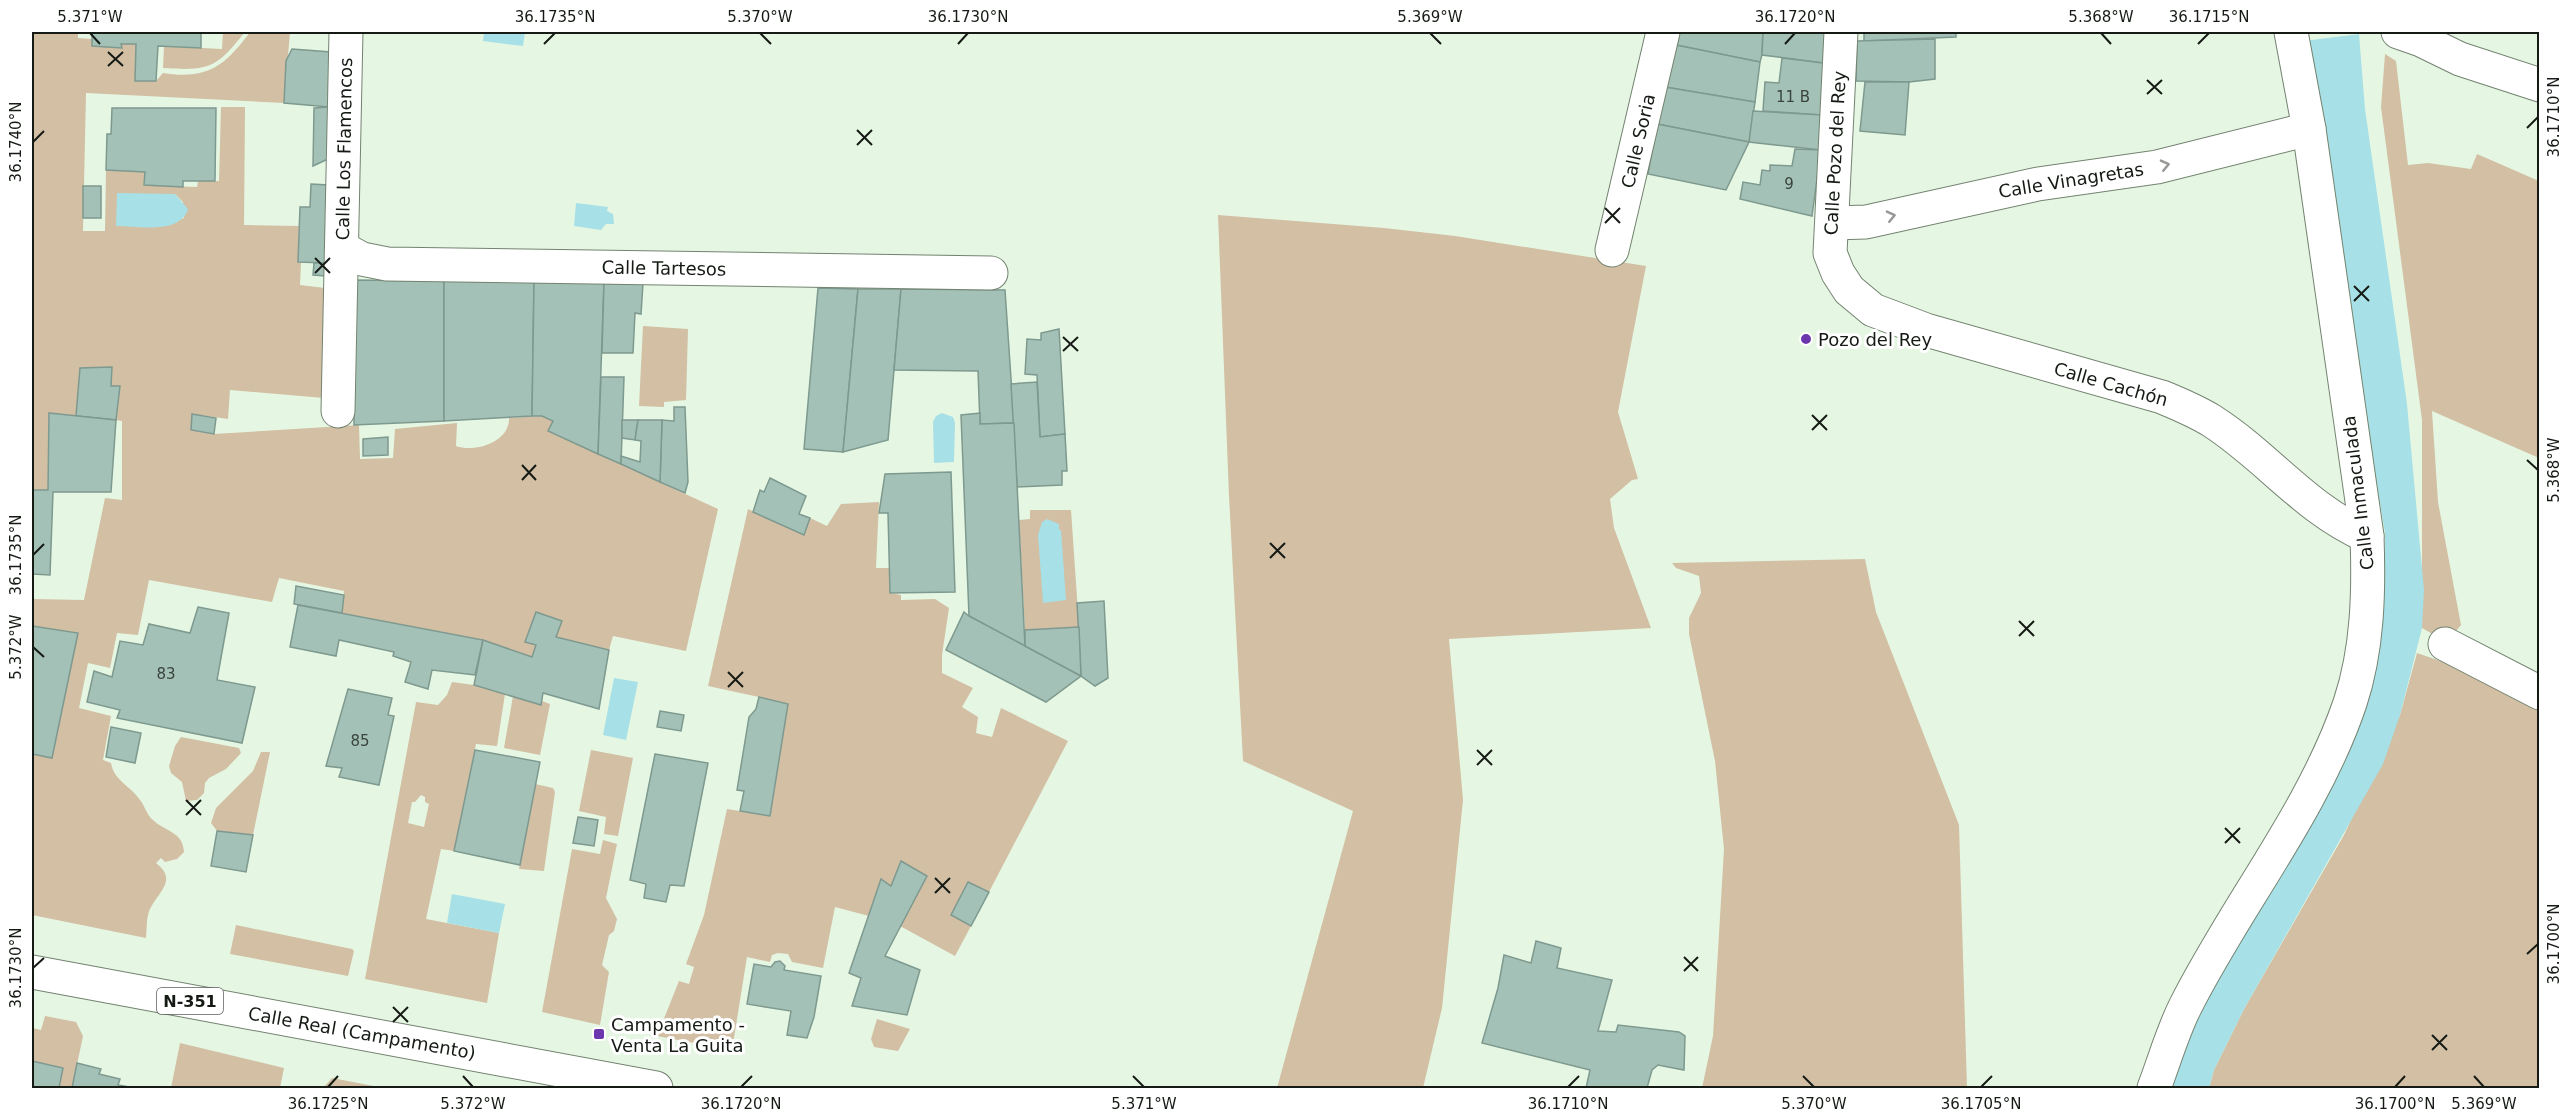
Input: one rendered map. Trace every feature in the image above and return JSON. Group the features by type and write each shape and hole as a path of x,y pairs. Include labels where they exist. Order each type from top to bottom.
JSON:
{"main road":[{"name":"Calle Los Flamencos","path":"338,411 346,32"},
{"name":"Calle Soria","path":"1612,250 1663,32"},
{"name":"Calle Pozo del Rey","path":"1838,273 1830,253 1841,32"},
{"name":"Calle Inmaculada","path":"2154,1089 2184,1008 2325,768 2351,701 2366,628 2369,581 2367,536 2308,129 2291,32"},
{"path":"2416,34 2460,59 2540,85"},
{"name":"Calle Vinagretas","path":"1833,223 1866,222 2038,184 2157,167 2308,129"},
{"name":"Calle Tartesos","path":"342,248 362,259 387,264 991,273"},
{"name":"Calle Cachón","path":"1838,273 1849,291 1873,310 1926,330 2162,397 2190,408 2236,440 2318,509 2345,526 2367,536"},
{"path":"2445,644 2540,693"},
{"name":"Calle Real (Campamento)","path":"32,972 619,1084 656,1089"}],"shaded area":[{"path":"32,32 78,32 78,38 92,39 92,46 121,48 121,44 136,44 135,81 156,81 163,73 192,74 214,68 232,54 250,32 290,32 284,103 86,93 83,231 105,231 106,170 145,172 144,185 197,187 198,181 219,181 221,107 245,107 244,225 299,226 300,285 325,288 324,398 230,390 228,419 193,414 191,430 214,434 359,425 360,459 393,458 395,429 457,423 456,446 472,448 490,444 498,439 508,426 509,418 542,416 553,421 548,431 718,509 686,651 613,636 609,650 556,637 562,621 526,642 536,645 532,657 483,640 342,613 344,591 279,578 272,602 149,580 138,635 117,633 110,668 88,663 79,708 111,716 103,760 111,763 119,779 142,802 151,818 177,836 183,845 184,852 177,859 165,862 161,858 156,863 166,875 166,880 165,886 149,912 146,938 32,915 32,754 52,758 78,633 32,626 32,599 84,600 105,498 122,500 122,421 116,420 120,386 111,386 112,367 80,368 76,416 49,413 48,490 32,490","holes":["175,194 183,202 184,218 178,220"]},
{"path":"223,32 245,32 227,53 211,65 192,69 163,68 164,46 222,49"},
{"path":"2385,54 2396,61 2408,165 2428,163 2471,169 2477,154 2539,181 2539,458 2432,411 2438,502 2461,625 2445,644 2422,628 2422,420 2381,107"},
{"path":"1218,215 1455,236 1646,266 1618,412 1638,479 1632,480 1610,499 1614,528 1651,628 1449,639 1463,800 1442,1008 1423,1088 1277,1088 1353,811 1243,761 1229,496"},
{"path":"643,326 688,329 686,400 664,402 664,407 639,406"},
{"path":"879,502 876,568 891,568 890,593 901,595 901,600 935,599 949,608 942,655 942,673 973,688 962,707 978,717 976,733 992,737 1001,708 1068,741 989,892 968,882 951,915 971,926 955,956 900,926 927,876 901,861 891,886 869,916 835,907 823,968 792,962 788,954 772,955 770,962 747,957 732,1050 657,1036 679,981 689,984 694,967 686,964 704,915 727,809 770,816 759,697 708,686 748,509 804,535 810,518 827,526 841,504"},
{"path":"1030,510 1071,510 1079,627 1025,630 1019,520 1030,519"},
{"path":"1865,559 1876,612 1959,825 1967,1088 1702,1088 1713,1036 1724,849 1715,761 1689,634 1689,618 1701,593 1699,576 1676,568 1672,563"},
{"path":"2417,653 2449,664 2539,709 2539,1088 2209,1088 2214,1070 2244,1009 2344,835 2400,715"},
{"path":"452,682 474,685 505,694 497,746 476,744 454,851 441,849 426,919 499,933 487,1003 365,979 416,702 438,705 447,695","holes":["421,795 425,797 425,802 429,804 424,827 408,823 412,802 415,802"]},
{"path":"513,696 541,704 542,701 550,704 540,755 504,748"},
{"path":"181,737 239,748 241,753 226,769 209,778 205,783 204,793 197,800 186,801 182,782 171,773 169,766 175,746"},
{"path":"591,750 633,758 618,836 604,834 606,817 579,811"},
{"path":"261,752 270,752 253,835 217,831 211,823 216,808 253,771"},
{"path":"535,784 553,788 555,792 544,871 519,869"},
{"path":"603,840 617,844 606,898 617,919 614,931 609,935 602,965 609,972 600,1025 542,1012 572,849 600,854"},
{"path":"236,925 352,949 354,951 348,976 230,954"},
{"path":"45,1016 76,1022 83,1036 72,1088 59,1088 63,1068 32,1061 32,1028 41,1030"},
{"path":"877,1019 910,1029 898,1051 874,1047 871,1039"},
{"path":"180,1043 284,1068 280,1088 171,1088"},
{"path":"332,1078 384,1088 323,1088"}],"water":[{"path":"484,32 525,32 523,46 483,41"},
{"path":"2359,34 2365,109 2407,404 2424,590 2422,628 2400,715 2383,764 2244,1009 2214,1070 2209,1088 2165,1088 2173,1063 2379,630 2384,587 2385,533 2306,40"},
{"path":"117,193 175,194 188,209 184,217 168,226 116,226"},
{"path":"576,203 608,207 607,211 613,214 614,224 606,224 601,230 574,226"},
{"path":"942,413 953,417 955,423 954,462 934,463 933,422 936,416"},
{"path":"1047,519 1059,524 1059,530 1061,530 1066,600 1043,603 1038,535 1042,522"},
{"path":"614,678 638,682 626,740 603,735"},
{"path":"452,894 505,904 499,933 447,923"}],"pier":[{"path":"2359,32 2359,34 2303,41 2305,37"}],"building":[{"path":"92,32 201,32 201,48 158,46 156,81 135,81 136,44 121,44 122,48 92,46"},
{"path":"1679,32 1763,32 1760,62 1676,45"},
{"path":"1763,32 1826,32 1823,63 1762,55"},
{"path":"1864,32 1956,32 1956,37 1864,41"},
{"path":"1935,39 1935,79 1909,82 1856,81 1857,41"},
{"path":"1676,45 1760,62 1755,102 1665,87"},
{"path":"292,49 331,52 329,107 284,103 286,61"},
{"path":"1782,58 1823,63 1822,115 1763,111 1765,82 1779,83"},
{"path":"1865,82 1909,82 1905,135 1860,131"},
{"path":"1665,87 1755,102 1749,142 1657,124"},
{"path":"329,107 328,159 313,166 314,108"},
{"path":"112,108 216,108 215,181 183,181 183,187 144,185 145,172 106,170 107,134 111,134"},
{"path":"1753,111 1822,115 1821,150 1749,142"},
{"path":"1657,124 1749,142 1726,190 1648,174"},
{"path":"1795,149 1821,150 1812,216 1740,199 1743,182 1760,185 1762,170 1770,171 1770,165 1792,166"},
{"path":"311,184 328,185 326,263 298,262 300,207 310,207"},
{"path":"83,186 101,186 101,218 83,218"},
{"path":"314,263 326,263 325,276 313,275"},
{"path":"355,280 444,281 444,421 354,425"},
{"path":"444,281 534,282 532,416 444,421"},
{"path":"534,282 604,282 598,454 548,431 553,421 542,416 532,416"},
{"path":"604,282 643,283 641,314 635,313 633,353 602,353"},
{"path":"818,288 858,289 843,452 804,449"},
{"path":"858,289 901,289 888,440 843,452"},
{"path":"901,289 1005,290 1014,423 980,424 978,371 894,370"},
{"path":"1059,329 1065,434 1040,437 1037,375 1025,374 1027,339 1041,340 1041,333"},
{"path":"112,367 111,386 120,386 116,420 76,416 80,368"},
{"path":"601,377 624,377 621,464 598,454"},
{"path":"1037,382 1040,437 1065,434 1067,471 1062,471 1062,485 1017,487 1011,384"},
{"path":"674,407 685,407 688,482 685,493 660,482 662,420 674,421"},
{"path":"49,413 116,420 111,492 53,492 50,575 32,574 32,490 48,490"},
{"path":"980,413 980,424 1014,423 1025,646 969,616 961,415"},
{"path":"192,414 216,418 214,434 191,430"},
{"path":"622,420 638,420 635,440 622,438"},
{"path":"638,420 662,420 660,482 621,464 621,456 640,462 641,441 635,440"},
{"path":"388,437 388,455 363,456 363,439"},
{"path":"951,472 955,592 890,593 888,513 879,513 885,474"},
{"path":"770,478 806,496 799,514 810,518 804,535 753,512 760,490 764,492"},
{"path":"296,586 344,595 342,613 294,604"},
{"path":"1104,601 1108,678 1095,686 1081,676 1077,603"},
{"path":"298,605 483,640 475,675 432,670 428,689 405,682 411,662 393,656 394,652 339,640 336,656 290,647"},
{"path":"198,607 229,613 217,680 255,687 242,743 117,718 120,710 87,702 94,671 112,677 120,641 143,645 149,624 190,633"},
{"path":"536,612 562,621 556,637 609,650 599,709 543,693 541,705 474,685 483,640 532,657 536,645 525,642"},
{"path":"964,612 1081,676 1046,702 946,650"},
{"path":"32,626 78,633 52,758 32,754"},
{"path":"1079,627 1081,676 1025,646 1025,630"},
{"path":"348,689 392,698 388,715 394,716 379,785 339,777 342,768 326,766"},
{"path":"759,697 788,704 770,816 740,811 744,791 737,790 749,717 756,709"},
{"path":"660,711 684,715 681,731 657,727"},
{"path":"111,727 141,733 135,763 106,757"},
{"path":"475,750 540,762 520,865 454,851"},
{"path":"655,754 708,763 684,886 670,885 666,902 644,898 646,884 630,880"},
{"path":"578,817 598,820 594,846 573,843"},
{"path":"217,831 253,835 246,872 211,866"},
{"path":"901,861 927,876 885,956 920,970 907,1015 852,1006 861,978 849,973 881,879 891,886"},
{"path":"968,882 989,892 971,926 951,915"},
{"path":"1536,941 1561,948 1557,968 1612,980 1598,1031 1616,1032 1618,1025 1679,1032 1685,1036 1684,1070 1658,1065 1652,1070 1647,1088 1586,1088 1590,1070 1482,1043 1498,988 1504,955 1531,963"},
{"path":"780,961 785,966 784,970 821,976 814,1017 807,1038 787,1035 791,1011 747,1004 754,964 771,967 775,962"},
{"path":"32,1061 63,1068 59,1088 32,1088"},
{"path":"77,1063 101,1069 99,1074 120,1079 118,1085 135,1088 72,1088"}],"place":[{"name":"Pozo del Rey","path":"1806,339"},
{"name":"Campamento - Venta La Guita","path":"599,1034"}]}
